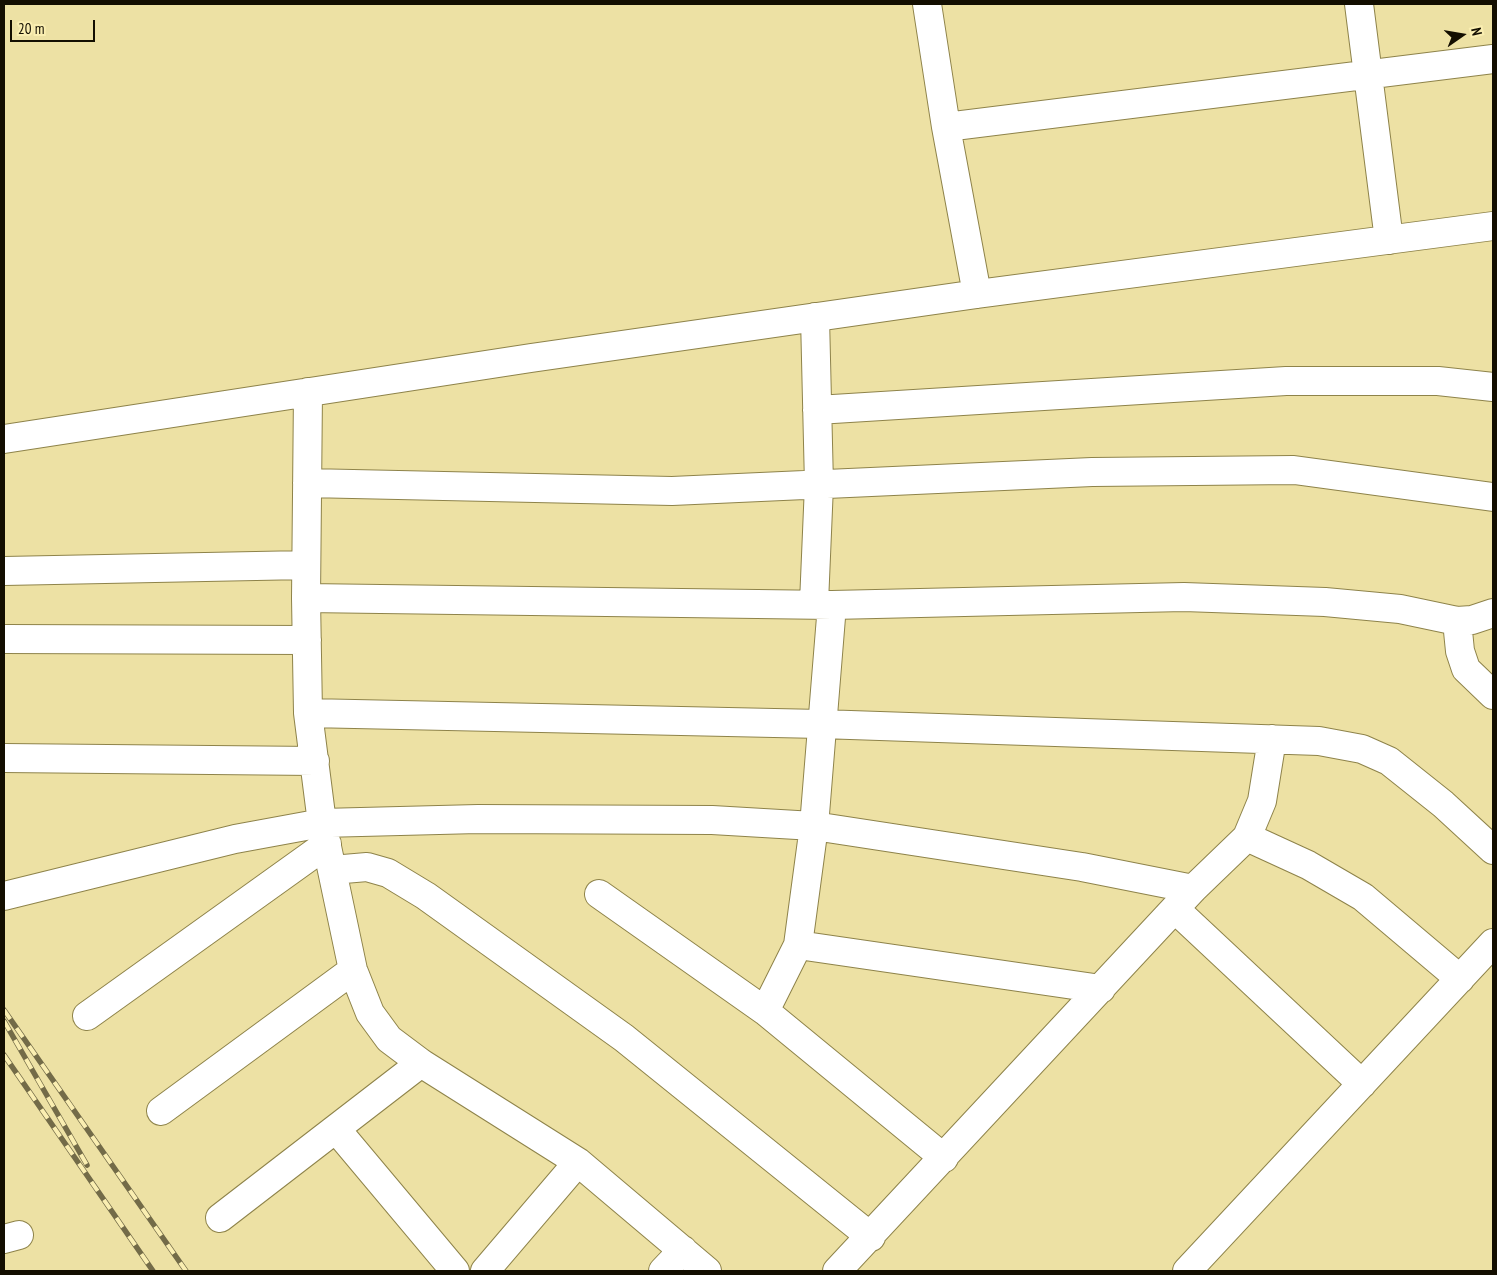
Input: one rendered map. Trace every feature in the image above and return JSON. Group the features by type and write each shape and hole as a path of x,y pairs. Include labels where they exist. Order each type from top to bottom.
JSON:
{"street":[{"path":"927,4 946,127 976,294"},
{"path":"1359,4 1389,240"},
{"path":"946,127 1493,59"},
{"path":"4,439 815,317 1493,226"},
{"path":"765,1010 798,945 814,826 821,724 823,604 815,317"},
{"path":"817,410 1286,381 1438,381 1493,387"},
{"path":"308,392 306,566 308,713 327,845 353,970 370,1013 389,1039 421,1063 578,1162 707,1271"},
{"path":"307,483 672,491 1092,472 1294,470 1493,497"},
{"path":"4,572 306,566"},
{"path":"306,598 823,604 1203,598 1334,602 1400,609 1457,622 1472,620 1493,613"},
{"path":"1457,622 1460,651 1466,670 1493,695"},
{"path":"4,640 307,640"},
{"path":"308,713 821,724 1319,740 1362,749 1389,761 1443,804 1493,850"},
{"path":"836,1271 944,1158 1184,899 1246,837 1262,801 1272,739"},
{"path":"4,758 315,761"},
{"path":"4,896 235,839 327,845 478,819 712,820 814,826 1082,867 1184,899 1362,1084"},
{"path":"1246,837 1308,865 1363,897 1460,979"},
{"path":"86,1016 327,845"},
{"path":"327,845 367,867 388,873 426,896 624,1038 870,1237"},
{"path":"599,894 765,1010 944,1158"},
{"path":"1187,1271 1493,943"},
{"path":"798,945 1101,989"},
{"path":"161,1111 353,970"},
{"path":"220,1218 421,1063"},
{"path":"336,1129 456,1271"},
{"path":"485,1271 578,1162"},
{"path":"663,1271 682,1250"}],"railway":[{"path":"4,1010 186,1271"},
{"path":"4,1021 87,1165"},
{"path":"4,1055 153,1271"}]}
